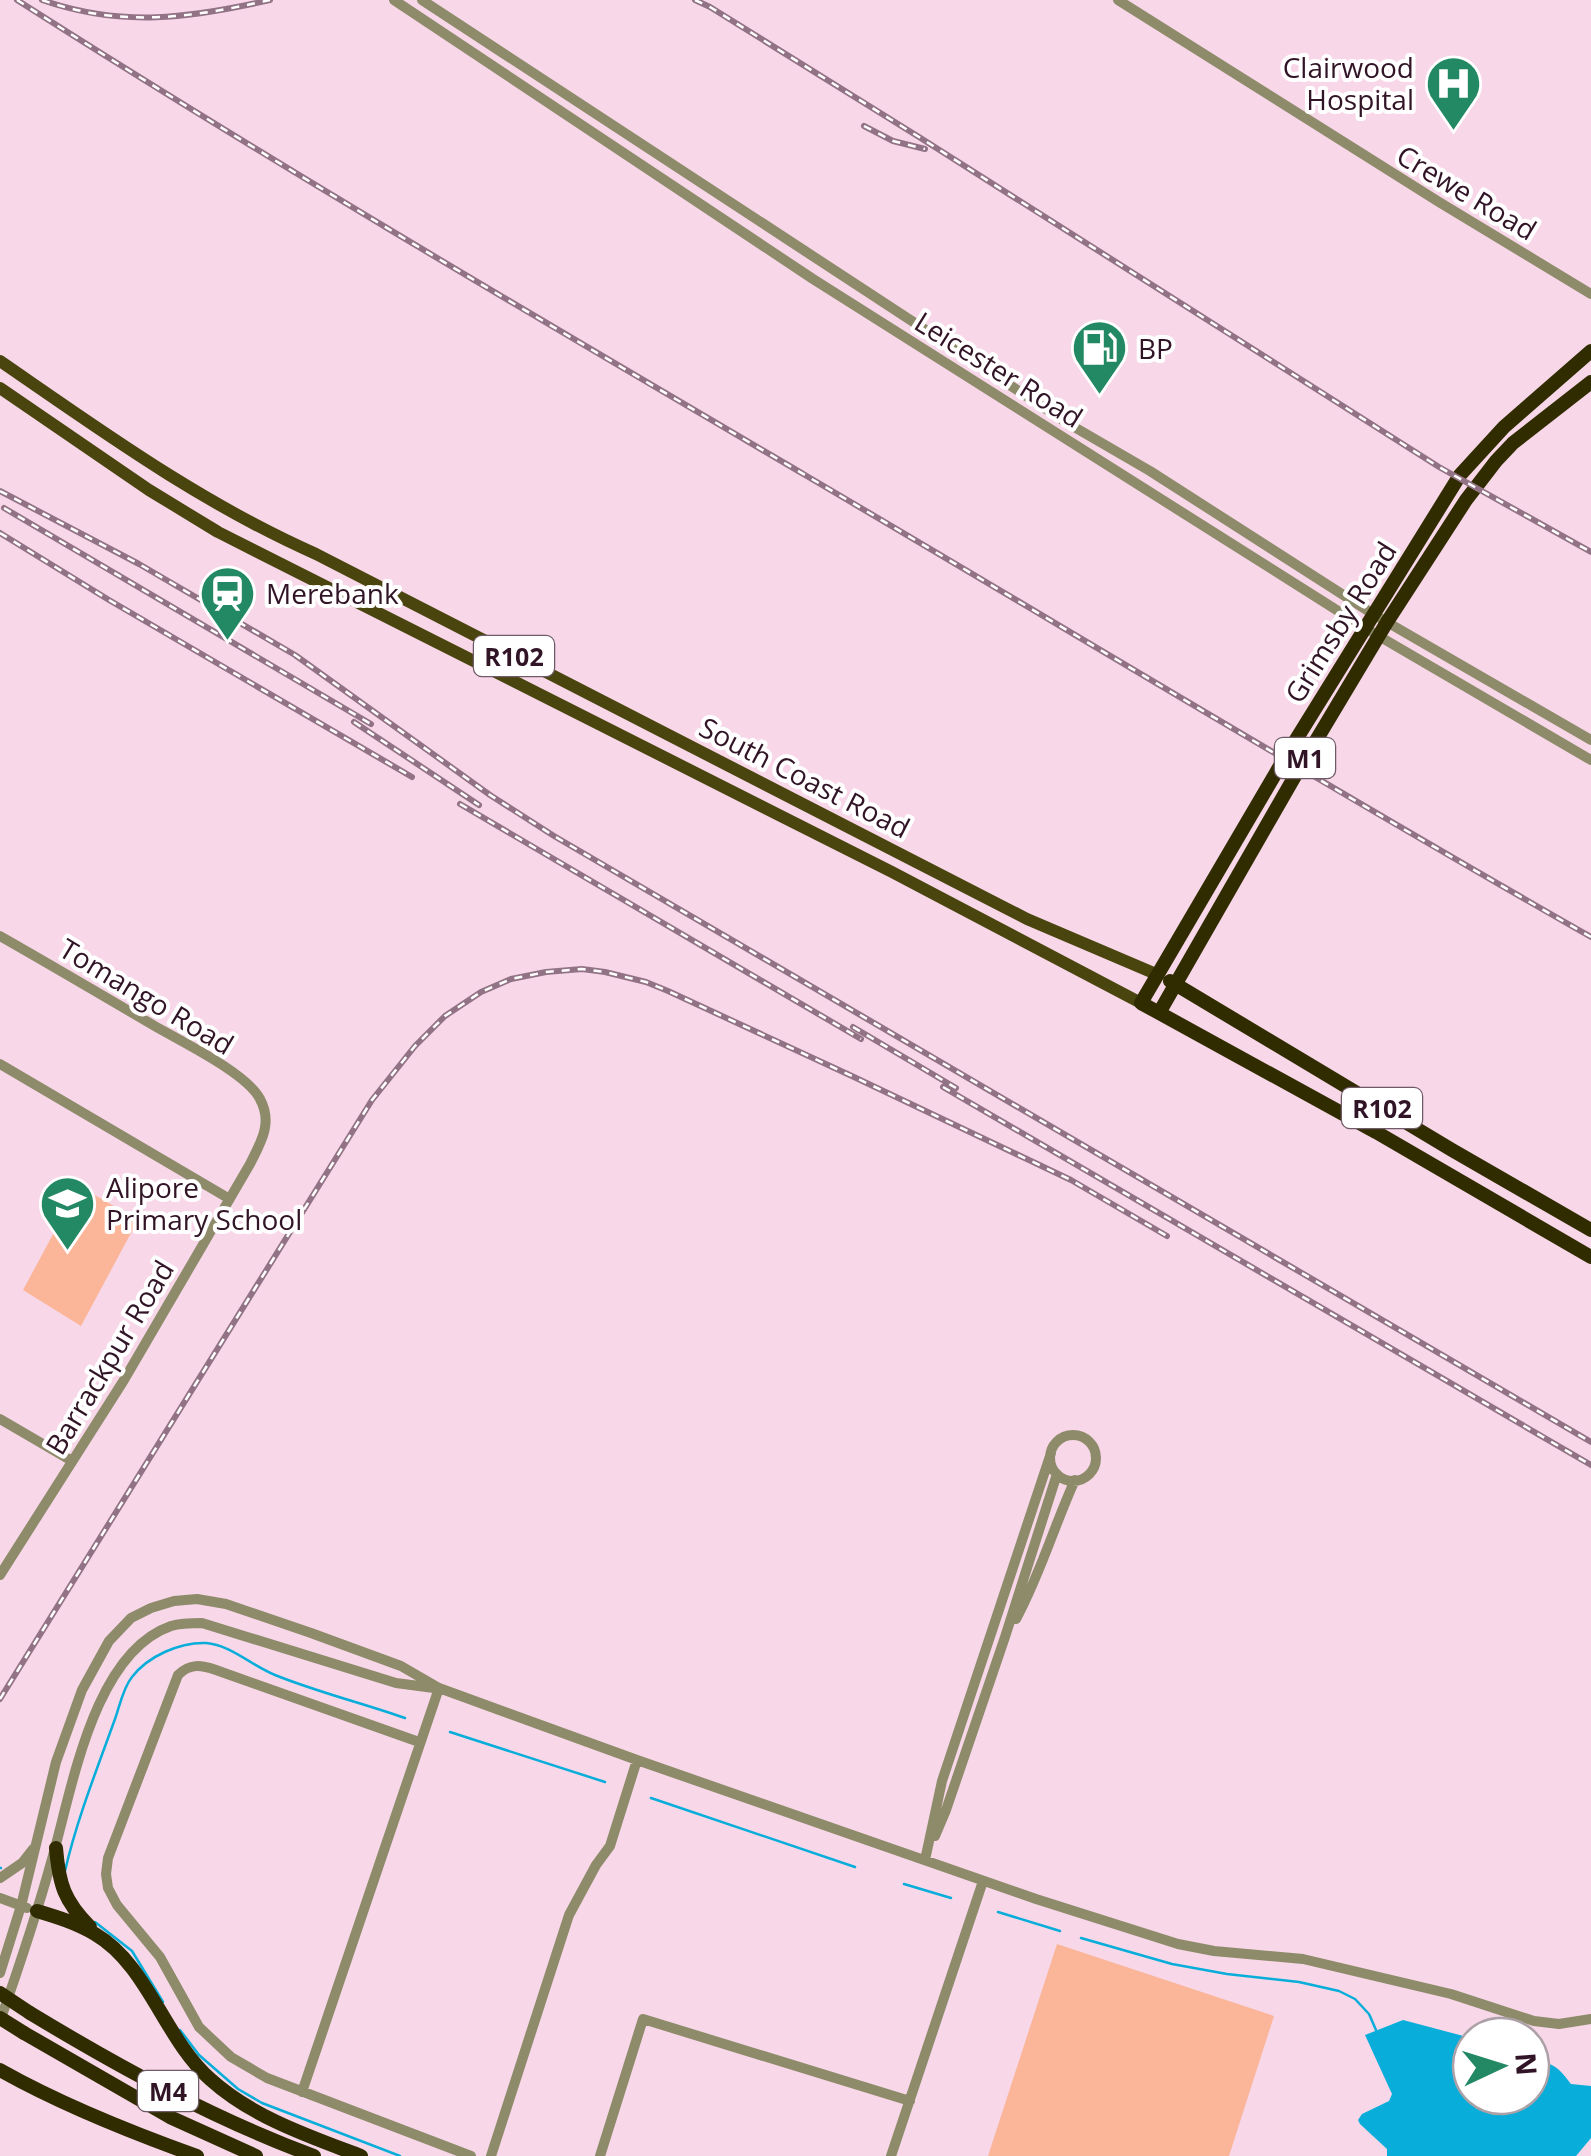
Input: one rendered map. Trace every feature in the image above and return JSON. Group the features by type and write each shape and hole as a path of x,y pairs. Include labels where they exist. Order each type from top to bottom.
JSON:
{"highway":[{"name":"Grimsby Road","path":"1159,1012 1299,769 1460,475 1482,448 1591,350"},
{"name":"Grimsby Road","path":"1140,1003 1365,628 1380,624 1496,460 1591,382"},
{"path":"1482,448 1496,460"},
{"name":"South Coast Road","path":"1156,974 1591,1230"},
{"name":"South Coast Road","path":"1140,1003 1411,1151 1591,1257"},
{"path":"56,1848 58,1874 66,1899 128,1962 185,2052 208,2078 271,2119 361,2156"},
{"path":"37,1911 98,1935"},
{"name":"M4","path":"0,1993 167,2091 314,2156"},
{"name":"M4","path":"0,2020 170,2117 256,2156"},
{"path":"0,2070 137,2135 197,2156"},
{"path":"0,2082 21,2082"}],"main road":[{"name":"South Coast Road","path":"0,361 175,481 277,537 1027,919 1156,974"},
{"name":"South Coast Road","path":"0,388 192,516 1140,1003"},
{"path":"74,439 85,420"},
{"path":"305,576 316,554"},
{"path":"524,686 535,667"},
{"path":"641,746 650,726"},
{"path":"685,768 694,748"},
{"path":"758,805 768,786"},
{"path":"868,860 880,843"},
{"path":"1052,956 1063,934"}],"street":[{"name":"Leicester Road","path":"394,0 813,279 1365,628"},
{"name":"Leicester Road","path":"422,0 1069,424 1150,471 1512,715 1591,760"},
{"name":"Crewe Road","path":"1118,0 1591,294"},
{"path":"598,136 608,122"},
{"name":"Leicester Road","path":"1380,624 1591,740"},
{"path":"1512,715 1521,700"},
{"name":"Tomango Road","path":"0,936 218,1063 248,1083 263,1104"},
{"path":"0,1064 228,1198"},
{"name":"Barrackpur Road","path":"0,1575 124,1380 263,1140 263,1104"},
{"path":"0,1419 72,1462"},
{"path":"924,1860 942,1781 1050,1453 1053,1446 1065,1436 1080,1436 1092,1444 1096,1459 1085,1478 1075,1480 1056,1474 1050,1453"},
{"path":"924,1860 946,1810 1006,1637 1056,1474"},
{"path":"1006,1637 1032,1587 1075,1480"},
{"path":"0,1973 21,1906 56,1762 82,1690 109,1641 131,1618 174,1601 197,1599 226,1604 402,1666 439,1688 637,1760 1178,1944 1303,1959 1451,1994 1534,2022 1559,2024 1591,2019"},
{"path":"0,2020 56,1848 82,1745 104,1695 136,1649 170,1626 202,1623 396,1683 439,1688"},
{"path":"420,1742 201,1665 191,1666 178,1675 108,1858 106,1874 117,1905 160,1957 199,2028 231,2057 267,2078 471,2156"},
{"path":"302,2092 439,1688"},
{"path":"491,2156 569,1915 610,1846 637,1760"},
{"path":"0,1878 22,1863 36,1846"},
{"path":"892,2156 984,1880"},
{"path":"0,1898 37,1911"},
{"path":"600,2156 643,2019 910,2102"}],"shaded area":[{"path":"79,1186 138,1220 81,1326 23,1290"},
{"path":"1057,1944 1274,2016 1229,2156 988,2156"}],"water":[{"path":"1403,2020 1451,2033 1451,2116 1551,2116 1551,2065 1554,2066 1571,2084 1591,2086 1591,2138 1576,2156 1387,2156 1387,2149 1358,2120 1362,2114 1389,2101 1392,2094 1365,2035"}],"waterway":[{"path":"65,1871 126,1686 139,1669 165,1652 196,1643 215,1645 275,1675 405,1718"},
{"path":"450,1732 605,1782"},
{"path":"651,1798 855,1867"},
{"path":"904,1884 951,1898"},
{"path":"998,1912 1060,1931"},
{"path":"95,1922 132,1951 163,2002"},
{"path":"1081,1938 1172,1964 1339,1991 1355,1999 1369,2014 1376,2030"},
{"path":"180,2030 199,2055 238,2089 262,2103 400,2156"}],"railway":[{"path":"17,0 508,300 1591,937"},
{"path":"42,0 71,9 128,17 212,12 270,0"},
{"path":"695,0 919,137 1439,467 1591,552"},
{"path":"864,126 893,141 925,149"},
{"path":"0,491 139,564 295,655 490,795 554,836 1591,1442"},
{"path":"4,508 371,724"},
{"path":"0,533 412,777"},
{"path":"354,722 479,805"},
{"path":"460,804 861,1039"},
{"path":"0,1699 372,1100 445,1016 481,992 511,979 582,969 646,982 1071,1180 1167,1236"},
{"path":"853,1027 956,1088"},
{"path":"943,1087 1591,1465"}],"place":[{"name":"Clairwood Hospital","path":"1453,132"},
{"name":"BP","path":"1099,397"},
{"name":"Merebank","path":"227,642"},
{"name":"Alipore Primary School","path":"67,1252"}]}
